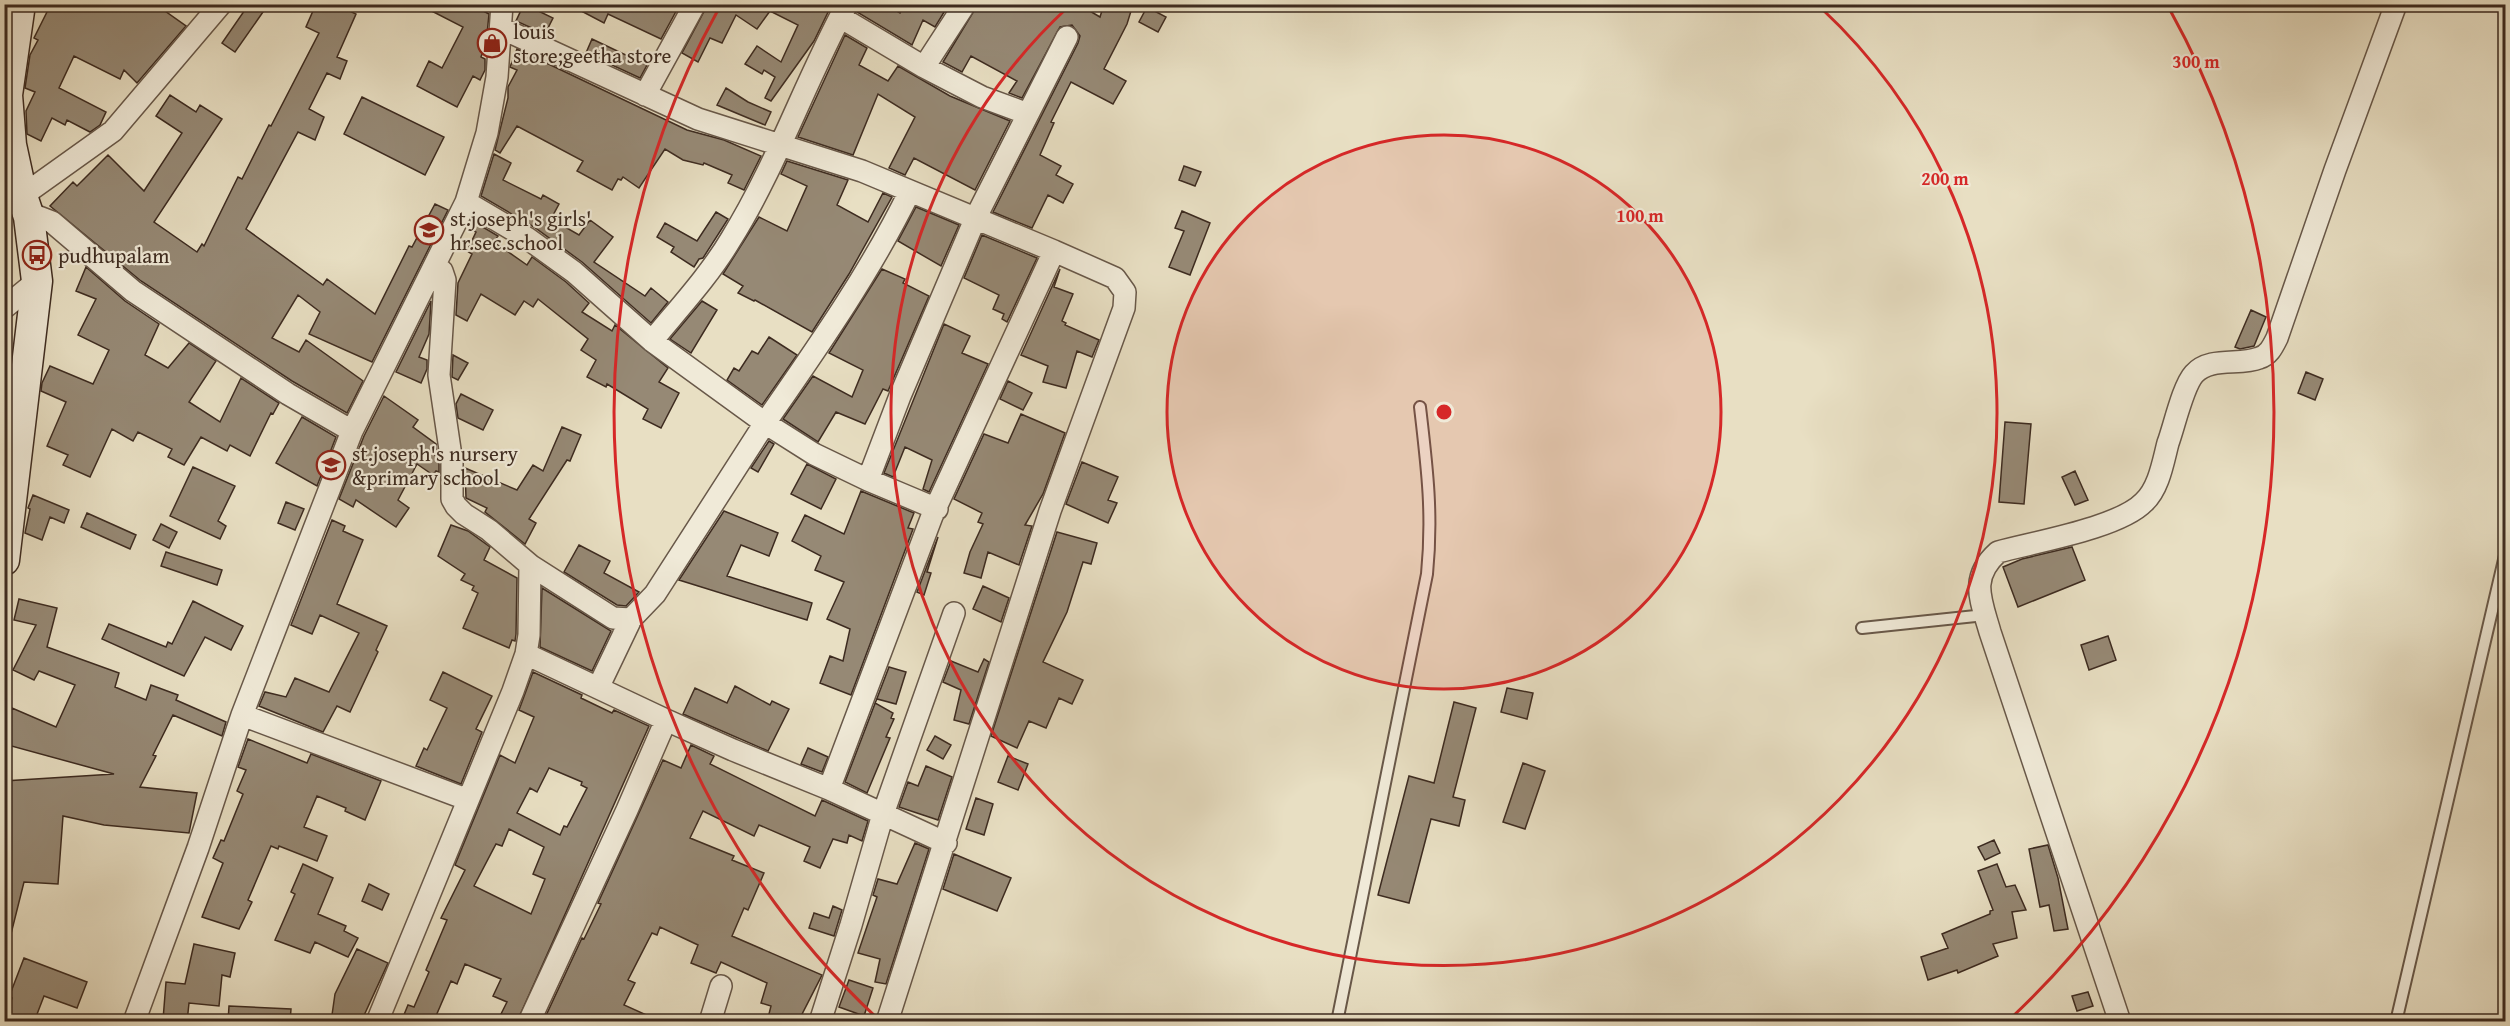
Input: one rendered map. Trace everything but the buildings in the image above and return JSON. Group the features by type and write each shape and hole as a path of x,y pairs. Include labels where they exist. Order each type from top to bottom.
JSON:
{"main road":[{"path":"4,560 37,281 26,206 11,145 6,95 20,4"}],"street":[{"path":"221,4 113,131 26,206 39,217 52,222 133,291 288,394 352,431"},
{"path":"135,1022 198,848 242,715 352,431 466,202 487,133 497,77 502,4"},
{"path":"645,95 695,4"},
{"path":"924,67 965,4"},
{"path":"2120,1022 1985,615 1979,592 1980,576 1987,561 1998,552 2108,524 2145,502 2155,485 2179,410 2194,374 2206,366 2259,358 2270,351 2277,338 2396,4"},
{"path":"652,341 690,296 731,240 780,146 844,11 924,67 981,97 1028,114"},
{"path":"501,28 698,119 862,171 976,217 1115,278 1125,292 1124,308 1050,511 946,843 887,1022"},
{"path":"868,480 900,396 976,217 1067,37"},
{"path":"598,688 631,618 655,594 765,423 827,334 888,236 910,191"},
{"path":"466,202 526,238 574,272 652,341 765,423 814,454 937,509"},
{"path":"830,789 937,509 1054,251"},
{"path":"435,266 442,271 445,280 439,375 452,464 452,499 456,506 489,530 530,565 613,618 631,618"},
{"path":"4,308 37,281"},
{"path":"377,1022 466,800 513,691 526,654 531,587 530,565"},
{"path":"819,1022 851,925 883,814 954,613"},
{"path":"526,654 666,720 830,789 946,843"},
{"path":"242,715 466,800"},
{"path":"529,1022 666,720"},
{"path":"710,1022 721,986"}],"lane":[{"path":"1337,1022 1427,574 1431,533 1430,489 1420,407"},
{"path":"2396,1022 2505,551"},
{"path":"1862,628 1985,615"}],"place":[{"name":"louis store;geetha store","path":"492,43"},
{"name":"st.joseph's girls' hr.sec.school","path":"429,230"},
{"name":"pudhupalam","path":"37,255"},
{"name":"st.joseph's nursery &primary school","path":"331,465"}]}
